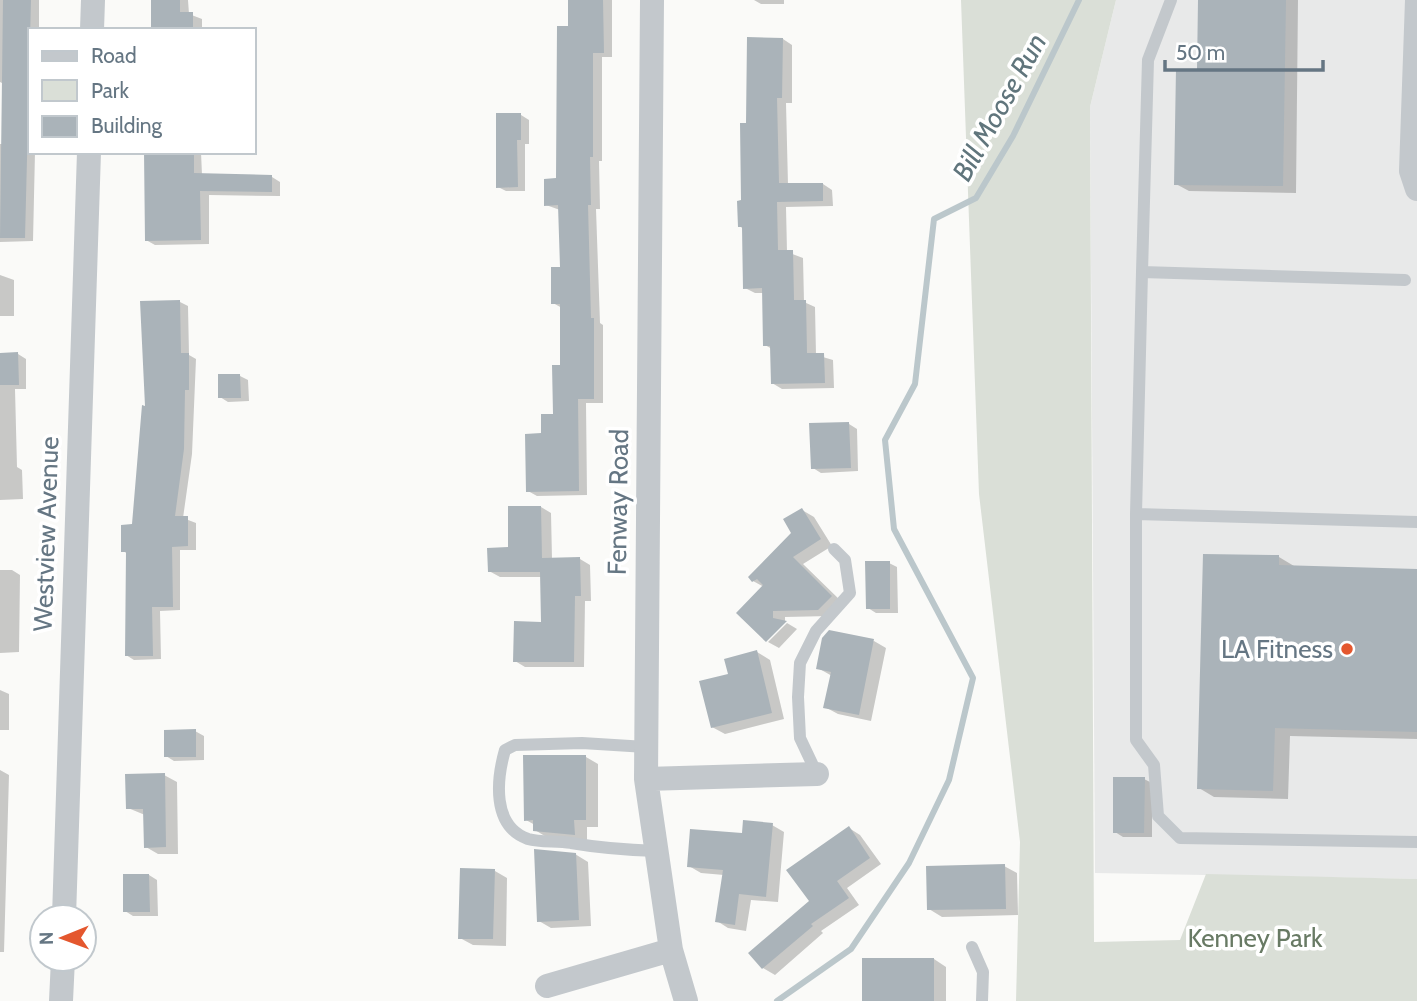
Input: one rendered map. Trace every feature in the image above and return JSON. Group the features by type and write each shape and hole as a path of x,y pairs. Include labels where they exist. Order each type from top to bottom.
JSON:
{"street":[{"path":"93,0 93,28"},
{"name":"Fenway Road","path":"652,0 646,779 671,950 687,1001"},
{"path":"1417,0 1411,171 1417,189"},
{"name":"Westview Avenue","path":"64,903 89,154"},
{"path":"646,779 817,775"},
{"path":"547,986 671,950"},
{"path":"61,1001 62,973"}],"lane":[{"path":"1171,0 1148,60 1136,514 1136,740 1154,765 1158,816 1180,838 1417,842"},
{"path":"1142,272 1405,280"},
{"path":"1136,514 1417,522"},
{"path":"817,775 800,738 799,674 800,663 816,631 850,593 845,560 834,549"},
{"path":"646,747 582,743 515,745 505,750 498,776 499,801 510,826 528,839 595,848 656,851"},
{"path":"972,947 983,972 982,1001"}],"shaded area":[{"path":"1116,0 1417,0 1417,879 1095,873 1090,107"}],"green space":[{"name":"Kenney Park","path":"961,0 1116,0 1090,107 1094,942 1180,940 1206,874 1417,879 1417,1001 1016,1001 1020,842 979,494"}],"building":[{"path":"3,0 31,0 30,28 28,28 25,238 0,238"},
{"path":"151,0 180,0 180,12 193,12 193,28 151,28"},
{"path":"568,0 603,0 604,53 593,53 593,157 590,157 591,205 588,205 591,318 594,318 594,399 578,399 579,491 526,492 525,434 541,433 541,414 553,414 552,365 560,365 560,304 551,304 551,267 560,267 558,205 544,206 544,179 556,178 557,26 568,26"},
{"path":"1198,0 1286,0 1283,186 1174,185 1176,69 1197,69"},
{"path":"747,37 783,38 782,98 777,98 779,183 823,183 823,201 777,202 778,250 793,250 794,300 806,300 807,353 824,353 825,383 771,384 770,346 763,346 762,288 743,289 742,227 738,227 737,201 741,200 740,123 746,123"},
{"path":"496,113 521,113 521,140 517,140 518,187 496,188"},
{"path":"144,154 194,154 194,173 272,175 272,192 200,191 201,240 145,241"},
{"path":"180,300 181,353 189,353 189,390 185,390 184,449 175,516 188,516 188,546 172,547 173,607 152,607 153,656 125,656 126,552 121,552 121,525 132,524 142,405 145,406 140,301"},
{"path":"18,352 19,385 0,385 0,353"},
{"path":"218,374 240,374 241,398 218,398"},
{"path":"849,422 851,468 811,469 809,423"},
{"path":"508,506 541,506 542,558 580,557 581,596 575,596 574,662 513,662 514,621 541,622 540,572 488,572 487,548 508,547"},
{"path":"802,508 821,539 793,557 832,596 818,610 773,611 773,618 787,621 766,642 736,613 763,585 757,579 752,582 748,577 791,533 783,519"},
{"path":"1203,554 1279,555 1279,565 1417,569 1417,732 1275,728 1273,791 1197,789"},
{"path":"865,561 890,561 890,609 866,609"},
{"path":"829,630 874,639 859,715 823,708 831,672 816,669 822,638"},
{"path":"757,650 772,713 711,728 699,681 728,674 724,659"},
{"path":"196,729 196,757 164,757 164,730"},
{"path":"523,755 586,755 586,820 574,820 575,835 533,831 533,820 524,821"},
{"path":"165,773 166,847 144,848 143,809 126,809 125,774"},
{"path":"1113,777 1145,777 1144,833 1113,833"},
{"path":"743,820 773,823 766,897 739,894 735,925 715,922 723,870 687,867 690,829 742,833"},
{"path":"849,826 870,858 837,881 849,898 811,924 813,926 762,969 748,953 809,901 786,870"},
{"path":"534,849 576,853 579,920 537,922"},
{"path":"1005,864 1006,909 927,910 926,866"},
{"path":"460,868 495,869 493,939 458,939"},
{"path":"123,874 149,874 150,912 123,912"},
{"path":"862,958 934,958 934,1001 862,1001"}],"waterway":[{"name":"Bill Moose Run","path":"777,1001 851,949 909,863 949,780 973,678 894,529 885,440 915,384 934,219 976,198 1013,136 1079,0"}],"place":[{"name":"LA Fitness","path":"1347,649"}]}
